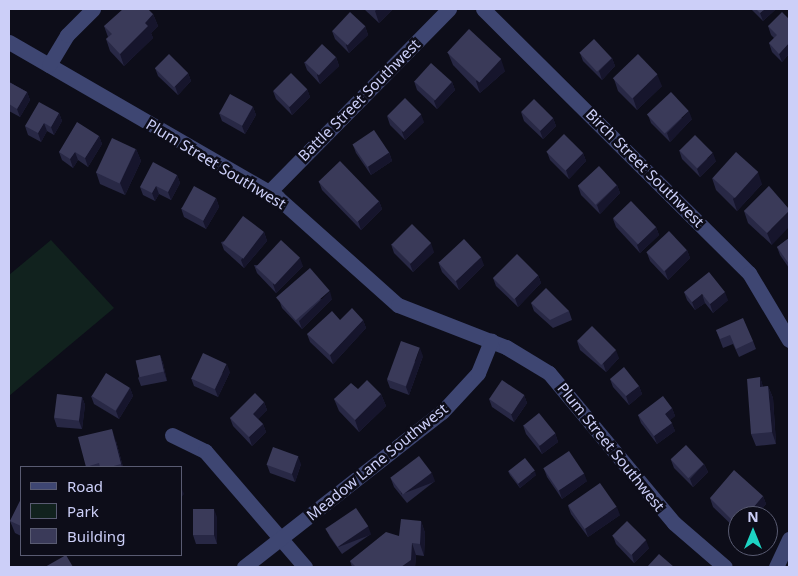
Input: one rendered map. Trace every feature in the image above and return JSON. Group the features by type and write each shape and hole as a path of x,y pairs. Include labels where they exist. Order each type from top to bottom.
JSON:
{"street":[{"path":"49,65 67,35 92,9"},
{"name":"Battle Street Southwest","path":"268,192 449,9"},
{"name":"Birch Street Southwest","path":"483,9 739,262 768,298 789,340"},
{"name":"Plum Street Southwest","path":"9,42 268,192 398,305 491,341 527,358 556,380 652,498 725,567"},
{"name":"Meadow Lane Southwest","path":"244,567 442,412 478,373 491,341"},
{"path":"172,435 205,451 305,567"},
{"path":"776,567 789,539"}],"green space":[{"path":"51,240 114,308 9,396 9,275"}],"building":[{"path":"123,9 148,9 153,14 145,23 148,26 120,54 106,39 112,34 104,26"},
{"path":"756,9 765,9 760,13"},
{"path":"350,12 365,26 348,45 332,31"},
{"path":"782,12 789,19 789,43 779,54 769,43 777,35 768,26"},
{"path":"469,29 501,59 479,82 447,52"},
{"path":"594,39 612,58 597,72 579,53"},
{"path":"322,44 336,57 319,75 305,62"},
{"path":"169,54 188,73 174,87 155,68"},
{"path":"638,54 657,74 632,98 613,78"},
{"path":"431,63 452,82 435,100 414,82"},
{"path":"291,73 307,89 290,107 273,91"},
{"path":"9,82 27,92 17,109 9,104"},
{"path":"671,92 689,111 665,134 647,115"},
{"path":"230,94 253,107 242,126 219,113"},
{"path":"405,98 421,114 404,132 387,116"},
{"path":"534,99 553,118 540,131 521,112"},
{"path":"39,102 59,113 51,127 44,123 38,133 25,126"},
{"path":"77,122 99,136 85,158 75,152 70,159 59,152"},
{"path":"374,130 389,152 368,167 352,145"},
{"path":"564,134 583,153 565,171 546,152"},
{"path":"695,135 713,153 697,168 679,151"},
{"path":"112,138 136,149 120,183 96,172"},
{"path":"736,152 758,172 735,198 713,178"},
{"path":"340,161 379,201 357,222 318,182"},
{"path":"153,162 177,175 168,192 156,186 152,193 140,187"},
{"path":"599,166 617,185 596,205 578,186"},
{"path":"194,186 216,198 203,221 181,209"},
{"path":"769,186 789,211 767,233 744,211"},
{"path":"631,201 656,227 638,244 613,218"},
{"path":"243,216 264,232 243,259 223,243"},
{"path":"412,224 431,243 411,264 391,245"},
{"path":"669,231 687,250 664,271 646,252"},
{"path":"789,238 789,264 777,247"},
{"path":"464,239 481,257 455,281 438,263"},
{"path":"281,240 300,258 275,285 256,267"},
{"path":"517,254 538,275 514,299 493,278"},
{"path":"310,268 330,291 296,320 276,298"},
{"path":"709,272 725,292 710,304 702,294 692,302 684,292"},
{"path":"546,288 569,311 550,320 531,303"},
{"path":"352,308 363,320 330,355 307,334 332,311 340,320"},
{"path":"743,318 753,341 736,349 730,335 720,339 716,330"},
{"path":"592,326 616,350 601,365 577,341"},
{"path":"401,341 420,348 406,386 387,380"},
{"path":"203,353 227,364 215,389 191,378"},
{"path":"160,355 164,372 139,377 136,361"},
{"path":"624,367 639,386 626,396 610,379"},
{"path":"106,373 130,388 115,411 92,396"},
{"path":"760,377 760,387 768,386 772,432 751,434 747,379"},
{"path":"367,380 381,394 355,420 334,399 351,383 358,389"},
{"path":"502,380 524,395 512,414 489,399"},
{"path":"255,393 264,402 253,414 263,424 249,437 230,418"},
{"path":"57,394 82,397 79,421 54,418"},
{"path":"663,396 672,408 665,414 672,423 654,436 638,415"},
{"path":"539,413 555,433 540,446 523,426"},
{"path":"112,429 121,464 100,466 99,463 86,466 78,437"},
{"path":"686,445 704,464 688,478 671,459"},
{"path":"273,447 298,456 292,474 267,465"},
{"path":"569,451 584,473 558,491 543,468"},
{"path":"419,456 432,473 403,494 390,478"},
{"path":"525,458 535,471 518,484 508,471"},
{"path":"734,470 763,496 754,506 728,506 728,516 710,498"},
{"path":"600,483 617,507 585,529 568,505"},
{"path":"20,501 20,526 10,521"},
{"path":"356,508 368,526 338,547 325,529"},
{"path":"193,509 214,509 214,535 193,535"},
{"path":"401,519 421,521 420,544 412,543 411,560 401,567 356,567 350,561 386,532 399,536"},
{"path":"627,521 646,540 631,555 612,536"},
{"path":"659,554 674,567 647,567"},
{"path":"67,556 73,567 45,567"}]}
